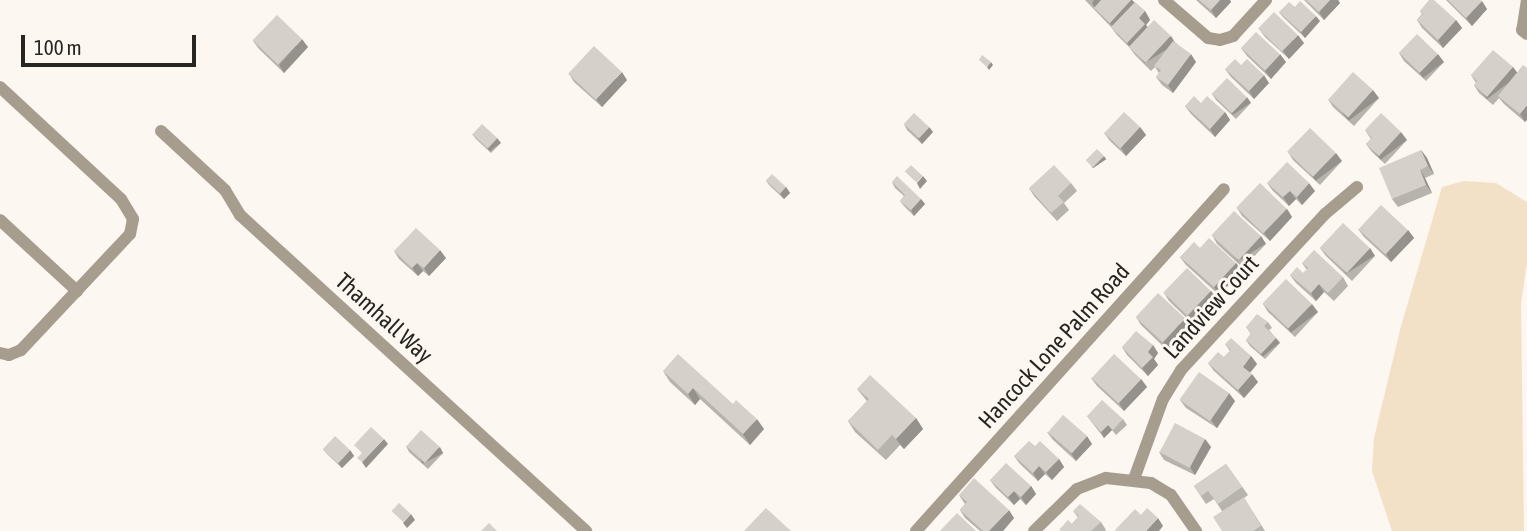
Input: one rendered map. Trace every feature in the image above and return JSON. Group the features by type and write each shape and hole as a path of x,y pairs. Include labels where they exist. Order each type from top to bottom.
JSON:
{"street":[{"path":"1164,0 1208,38 1220,40 1233,36 1266,0"},
{"path":"1527,1 1522,30 1527,34"},
{"path":"0,87 131,212 132,228 130,234 22,350 9,355 0,353"},
{"name":"Thamhall Way","path":"160,131 225,190 240,215 586,531"},
{"name":"Landview Court","path":"1134,479 1163,399 1181,370 1325,214 1357,187"},
{"name":"Hancock Lone Palm Road","path":"916,531 1224,189"},
{"path":"0,220 77,291"},
{"path":"1034,531 1077,489 1106,478 1152,483 1171,495 1196,531"}],"shaded area":[{"path":"1464,181 1496,183 1527,202 1527,263 1521,304 1524,531 1392,531 1372,471 1374,438 1401,326 1442,187"}],"building":[{"path":"1101,0 1131,0 1110,23 1094,8"},
{"path":"1199,0 1220,0 1211,10"},
{"path":"1306,0 1330,0 1319,12"},
{"path":"1429,0 1434,0 1456,20 1438,40 1417,20"},
{"path":"1448,0 1480,0 1482,1 1466,18"},
{"path":"1300,1 1316,16 1301,32 1279,12 1289,2 1295,7"},
{"path":"1135,2 1145,11 1139,18 1145,24 1127,43 1111,27"},
{"path":"1274,12 1298,35 1282,51 1258,29"},
{"path":"277,15 302,39 278,64 253,40"},
{"path":"1154,20 1171,36 1146,63 1129,47"},
{"path":"1256,32 1280,55 1265,71 1241,48"},
{"path":"1417,34 1438,54 1420,73 1399,53"},
{"path":"1173,41 1191,54 1168,85 1156,77 1161,70 1154,66"},
{"path":"594,46 622,72 596,100 568,74"},
{"path":"1493,50 1513,67 1487,97 1474,85 1477,81 1471,75"},
{"path":"982,55 991,62 987,67 979,60"},
{"path":"1235,59 1241,65 1247,59 1264,75 1249,91 1225,69"},
{"path":"1523,65 1527,68 1527,105 1520,114 1498,96"},
{"path":"1353,72 1373,90 1348,118 1328,99"},
{"path":"1227,78 1247,97 1232,113 1212,94"},
{"path":"1194,96 1201,103 1207,96 1225,112 1210,129 1185,106"},
{"path":"1124,112 1140,127 1120,148 1104,133"},
{"path":"914,113 929,127 919,138 904,124"},
{"path":"1381,113 1401,132 1379,156 1366,144 1372,138 1365,130"},
{"path":"482,124 497,138 488,149 472,134"},
{"path":"1310,128 1336,153 1313,177 1287,152"},
{"path":"1097,149 1104,156 1093,167 1086,160"},
{"path":"1421,150 1428,166 1420,170 1426,185 1392,199 1379,168"},
{"path":"1287,162 1309,183 1297,197 1290,191 1283,197 1267,183"},
{"path":"911,165 923,176 917,182 905,172"},
{"path":"1054,165 1071,183 1058,196 1064,202 1051,213 1029,188"},
{"path":"772,174 786,187 780,194 766,181"},
{"path":"897,176 921,199 911,210 900,201 905,195 892,182"},
{"path":"1260,183 1287,209 1263,233 1236,207"},
{"path":"1381,205 1408,230 1386,254 1358,229"},
{"path":"1234,211 1261,236 1239,260 1211,235"},
{"path":"1343,223 1370,248 1347,273 1320,248"},
{"path":"416,228 440,250 424,268 417,263 412,268 394,251"},
{"path":"1209,238 1236,263 1214,287 1180,257 1194,242 1200,248"},
{"path":"1314,250 1343,277 1328,293 1319,284 1311,293 1290,275 1297,267 1303,273 1308,268 1302,263"},
{"path":"1187,268 1211,291 1187,315 1163,292"},
{"path":"1286,279 1312,304 1288,328 1262,303"},
{"path":"1158,293 1185,318 1163,342 1135,317"},
{"path":"1257,314 1268,322 1264,326 1276,338 1261,354 1246,340 1251,333 1246,327"},
{"path":"1136,331 1153,345 1148,352 1153,357 1142,368 1122,347"},
{"path":"1231,338 1251,356 1243,367 1252,374 1238,390 1208,363 1218,352 1224,357 1231,350 1225,344"},
{"path":"678,354 733,404 736,400 757,419 743,434 693,388 688,394 663,371"},
{"path":"1114,354 1141,379 1119,403 1091,378"},
{"path":"1199,372 1229,393 1210,421 1179,400"},
{"path":"870,375 916,418 896,439 892,435 878,450 848,421 869,399 857,389"},
{"path":"1102,400 1123,419 1113,430 1108,425 1101,432 1087,416"},
{"path":"1063,415 1087,436 1072,453 1048,432"},
{"path":"1175,423 1205,439 1190,468 1160,452"},
{"path":"371,427 384,439 362,462 357,458 362,453 354,445"},
{"path":"421,430 440,447 425,463 406,446"},
{"path":"335,436 350,450 338,463 323,449"},
{"path":"1029,441 1035,446 1040,441 1059,459 1046,472 1039,466 1033,473 1014,456"},
{"path":"1006,463 1031,486 1021,497 1014,491 1008,497 990,480"},
{"path":"1226,464 1242,487 1218,504 1208,491 1201,496 1194,486"},
{"path":"974,478 1009,510 989,531 983,531 960,510 967,502 959,495"},
{"path":"1244,497 1261,526 1253,531 1222,531 1213,517"},
{"path":"399,503 411,514 403,522 391,511"},
{"path":"1080,504 1101,522 1091,531 1059,530 1068,520 1072,524 1079,516 1073,511"},
{"path":"766,508 791,531 744,531"},
{"path":"1147,508 1158,518 1146,531 1115,530 1135,509 1141,515"},
{"path":"957,513 976,531 940,531"},
{"path":"489,523 497,531 481,531"}]}
